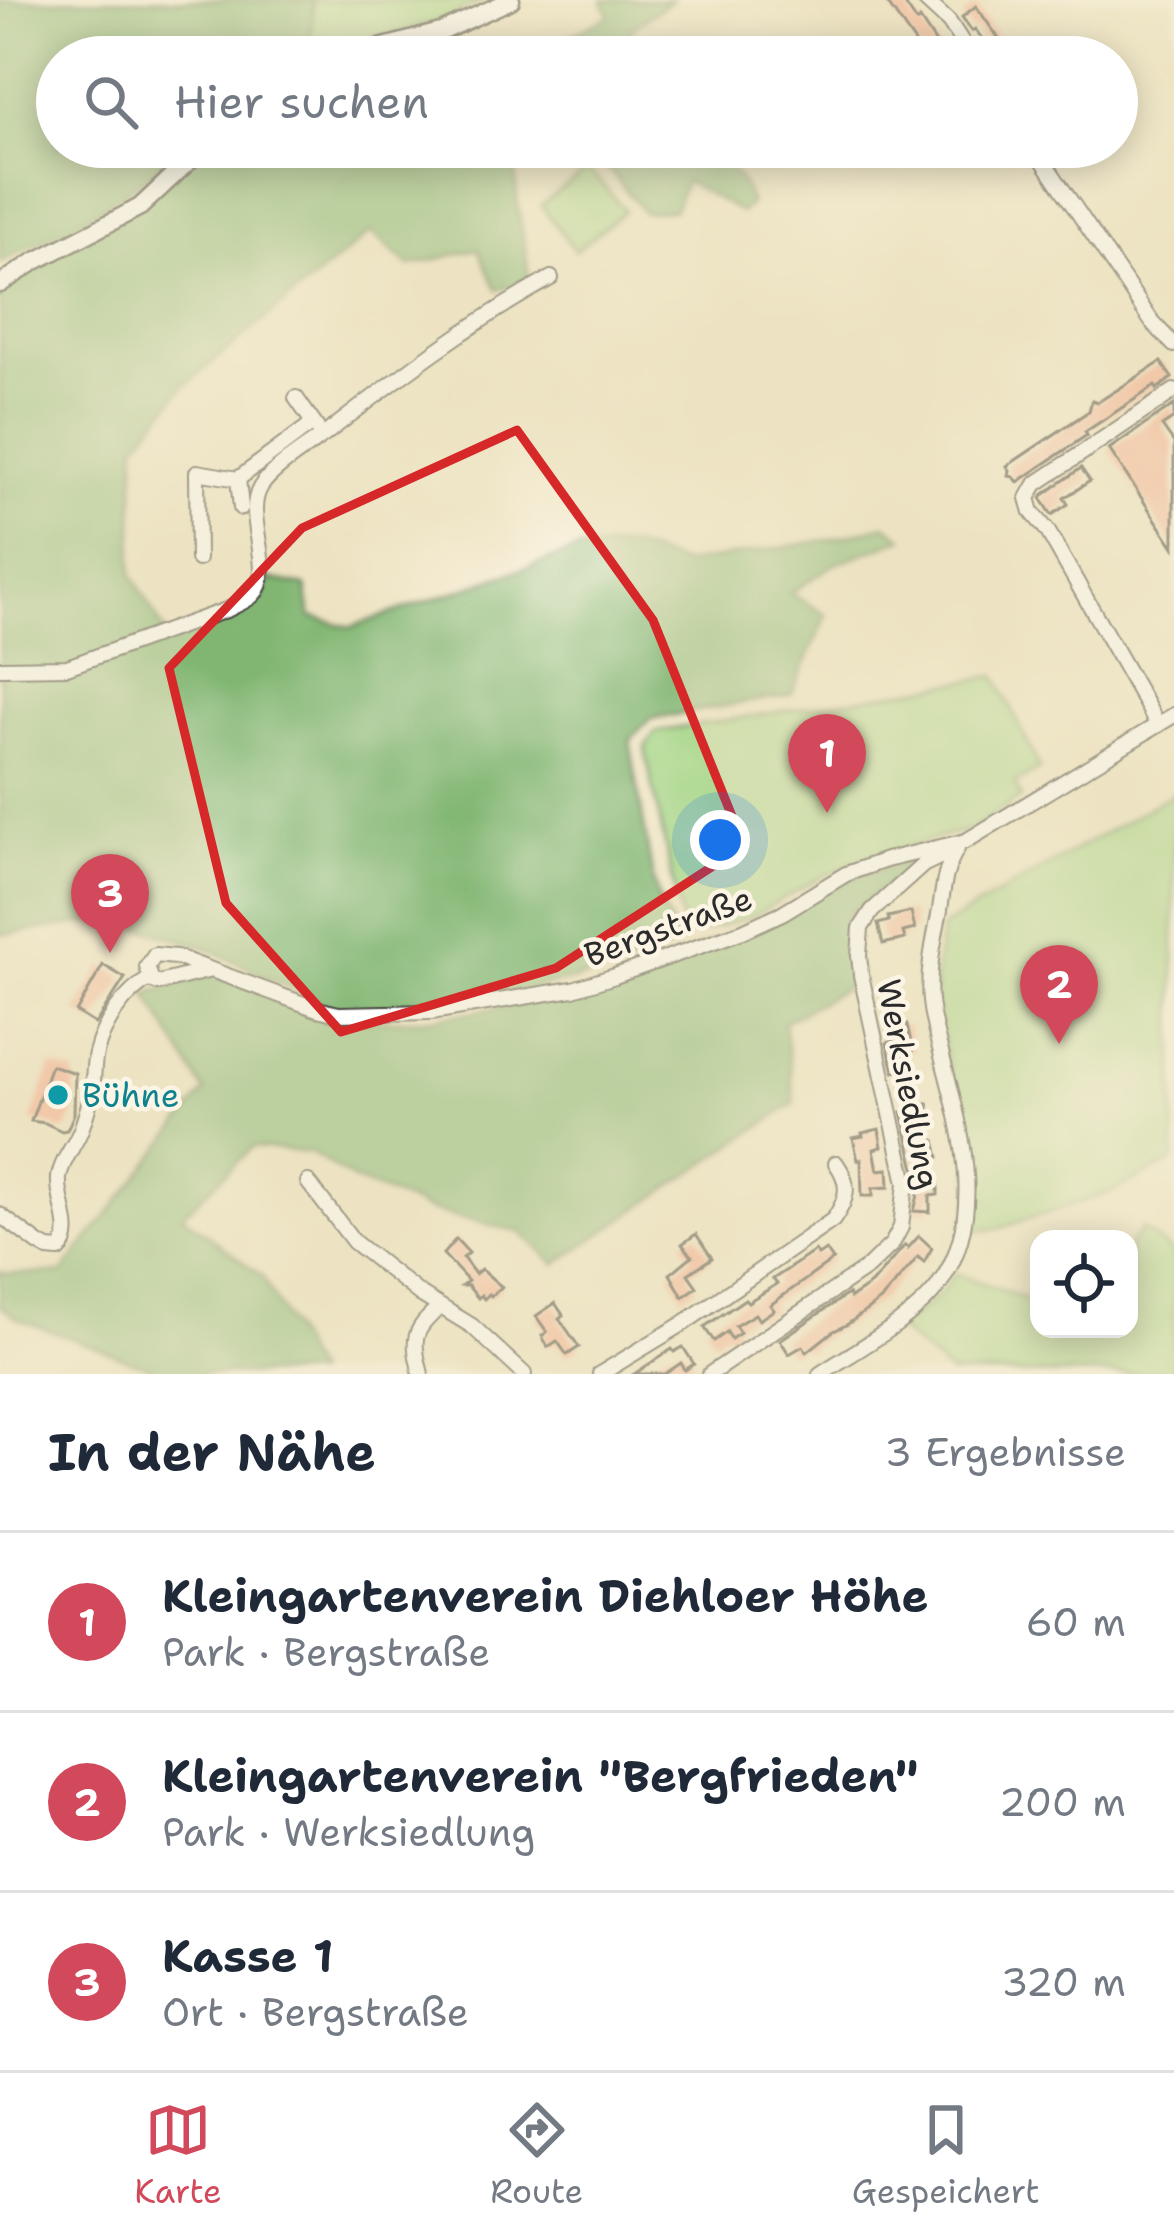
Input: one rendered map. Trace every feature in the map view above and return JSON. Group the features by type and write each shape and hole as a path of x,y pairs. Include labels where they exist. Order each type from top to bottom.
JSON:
{"main road":[{"path":"426,36 512,0"},
{"path":"0,284 140,207 182,168"}],"street":[{"path":"925,0 959,36"},
{"path":"1048,168 1141,307 1174,345"},
{"path":"198,559 197,472 238,479 550,278"},
{"path":"1158,725 1028,498 1036,484 1174,392"},
{"path":"296,398 318,429"},
{"path":"0,668 67,667 229,609 255,594 262,566 256,513 260,488 318,429"},
{"path":"238,479 241,508"},
{"name":"Bergstraße","path":"211,970 159,983 146,967 160,953 211,970 339,1014 431,1012 573,989 743,932 846,874 962,844 1174,715"},
{"name":"Werksiedlung","path":"710,1374 730,1369 868,1268 902,1227 905,1173 861,975 859,941 864,922 877,906 923,865 962,844"},
{"name":"Werksiedlung","path":"820,1374 928,1298 952,1262 965,1222 964,1155 929,986 945,880 962,844"},
{"path":"0,1214 48,1249 59,1250 65,1244 60,1172 92,1094 96,1051 119,1007 151,978"},
{"path":"600,1374 684,1323 833,1220 847,1186 836,1163"},
{"path":"308,1182 354,1242 420,1294 486,1337 524,1374"},
{"path":"421,1374 415,1337 421,1324 440,1307"}],"highlighted area":[{"path":"517,430 653,620 744,846 556,968 341,1032 226,903 169,668 302,528"}],"green space":[{"path":"0,0 313,0 311,36 36,36 36,168 157,168 76,224 0,263"},
{"path":"63,0 486,0 439,21 386,36 112,36"},
{"path":"602,0 672,0 628,31 631,36 568,36 610,16"},
{"path":"179,168 519,168 517,198 529,283 497,290 478,249 409,266 371,232 185,385 136,446 132,574 167,636 242,610 263,597 268,579 306,586 311,617 351,627 579,550 630,546 684,564 886,525 904,538 833,565 791,593 827,615 791,695 650,719 630,741 653,880 681,941 640,961 573,980 331,1018 425,1019 573,996 664,963 848,879 912,860 913,865 847,916 844,931 851,985 784,1022 795,1103 556,1264 520,1232 431,1211 353,1180 311,1153 253,1147 182,1215 262,1276 315,1374 157,1374 18,1319 0,1306 0,1271 62,1273 205,1092 146,993 211,975 330,1008 206,948 135,926 102,921 0,935 0,283 145,197"},
{"path":"608,168 730,168 751,203 741,213 685,181 674,210 643,212"},
{"path":"588,169 625,210 575,251 541,205"},
{"path":"996,676 1040,769 1015,783 1021,798 971,829 861,860 749,918 697,933 682,926 646,754 655,732"},
{"path":"1174,793 1174,1161 1109,1193 997,1229 969,1228 970,1172 936,1001 942,927"},
{"path":"1142,1229 1174,1253 1174,1374 950,1374 897,1329 938,1296 955,1273 1030,1301 1030,1338 1138,1338 1138,1234"}],"building":[{"path":"885,0 902,0 931,36 910,36"},
{"path":"976,6 997,36 980,36 962,17"},
{"path":"1161,362 1172,378 1085,432 1087,435 1018,482 1009,476 1007,466 1089,411 1092,400 1098,402"},
{"path":"1174,405 1174,418 1162,426 1174,443 1174,547 1109,449"},
{"path":"1081,468 1090,481 1064,498 1068,504 1052,515 1041,498"},
{"path":"911,912 915,929 903,932 905,939 883,944 878,924"},
{"path":"103,965 125,978 95,1024 76,1012"},
{"path":"907,1025 913,1051 906,1053 909,1069 894,1072 887,1043 898,1040 895,1028"},
{"name":"Bühne","path":"51,1065 75,1073 74,1114 67,1130 31,1121"},
{"path":"928,1103 931,1121 922,1123 926,1142 935,1140 939,1157 930,1159 938,1195 930,1196 930,1212 914,1211 918,1169 902,1112"},
{"path":"879,1129 882,1147 874,1149 878,1170 888,1169 889,1187 873,1188 873,1196 862,1196 861,1159 853,1138"},
{"path":"696,1234 712,1258 688,1274 697,1287 683,1297 670,1274 692,1256 682,1244"},
{"path":"919,1236 932,1248 924,1262 918,1257 882,1299 807,1352 803,1346 789,1354 780,1340 871,1284"},
{"path":"456,1239 469,1253 463,1258 475,1274 481,1269 502,1287 491,1296 478,1298 462,1286 468,1281 443,1254"},
{"path":"826,1250 833,1260 770,1305 774,1310 735,1326 740,1333 731,1339 727,1332 714,1341 704,1327 777,1284 773,1279 815,1251 818,1255"},
{"path":"555,1303 563,1315 559,1318 579,1347 567,1355 557,1341 548,1347 542,1336 547,1332 536,1316"},
{"path":"683,1347 694,1364 685,1370 681,1363 665,1374 634,1374 672,1349"}],"place":[{"name":"Kleingartenverein Diehloer Höhe","path":"827,813"},
{"name":"Kasse 1","path":"110,953"},
{"name":"Kleingartenverein \"Bergfrieden\"","path":"1059,1044"},
{"name":"Bühne","path":"58,1095"}]}
